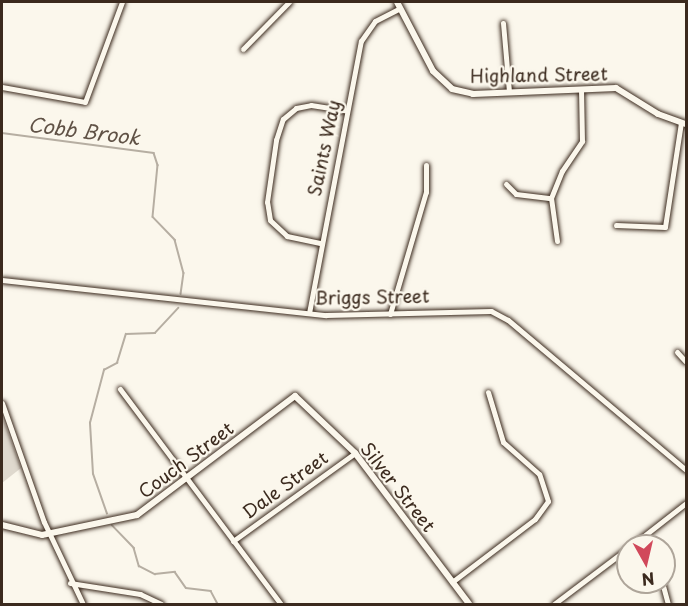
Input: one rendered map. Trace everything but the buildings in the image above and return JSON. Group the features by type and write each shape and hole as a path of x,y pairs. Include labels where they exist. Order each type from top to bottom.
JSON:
{"street":[{"path":"2,87 85,102 122,2"},
{"path":"243,50 289,2"},
{"name":"Highland Street","path":"399,5 442,81 466,93 616,88 684,124"},
{"name":"Saints Way","path":"309,313 320,243 364,35 375,21 399,5"},
{"path":"503,23 509,92"},
{"path":"557,241 551,198 562,171 582,141 581,88"},
{"path":"320,243 287,236 270,220 267,202 276,140 284,119 296,108 311,105 347,111"},
{"path":"616,225 658,230 665,227 684,124"},
{"path":"390,314 426,192 426,165"},
{"path":"506,184 516,194 551,198"},
{"name":"Briggs Street","path":"2,280 309,313 390,314 474,309 502,316 687,470"},
{"path":"677,352 687,362"},
{"path":"120,389 281,604"},
{"path":"452,582 535,519 548,501 540,474 503,442 488,392"},
{"name":"Couch Street","path":"49,533 137,515 296,396"},
{"name":"Silver Street","path":"296,396 355,453 469,604"},
{"path":"2,403 49,533 70,583 82,604"},
{"name":"Dale Street","path":"234,542 355,453"},
{"path":"646,534 687,503"},
{"path":"2,525 49,533"},
{"path":"554,604 616,557"},
{"path":"70,583 140,594 161,604"},
{"path":"563,597 569,604"}],"shaded area":[{"path":"2,416 21,468 2,483"}],"waterway":[{"name":"Cobb Brook","path":"2,133 154,153 158,165 153,217 175,240 184,273 181,294"},
{"name":"Cobb Brook","path":"107,514 93,474 90,423 104,370 117,363 126,334 155,333 178,308"},
{"name":"Cobb Brook","path":"112,525 134,548 139,566 155,574 175,572 186,588 211,591 218,604"}]}
